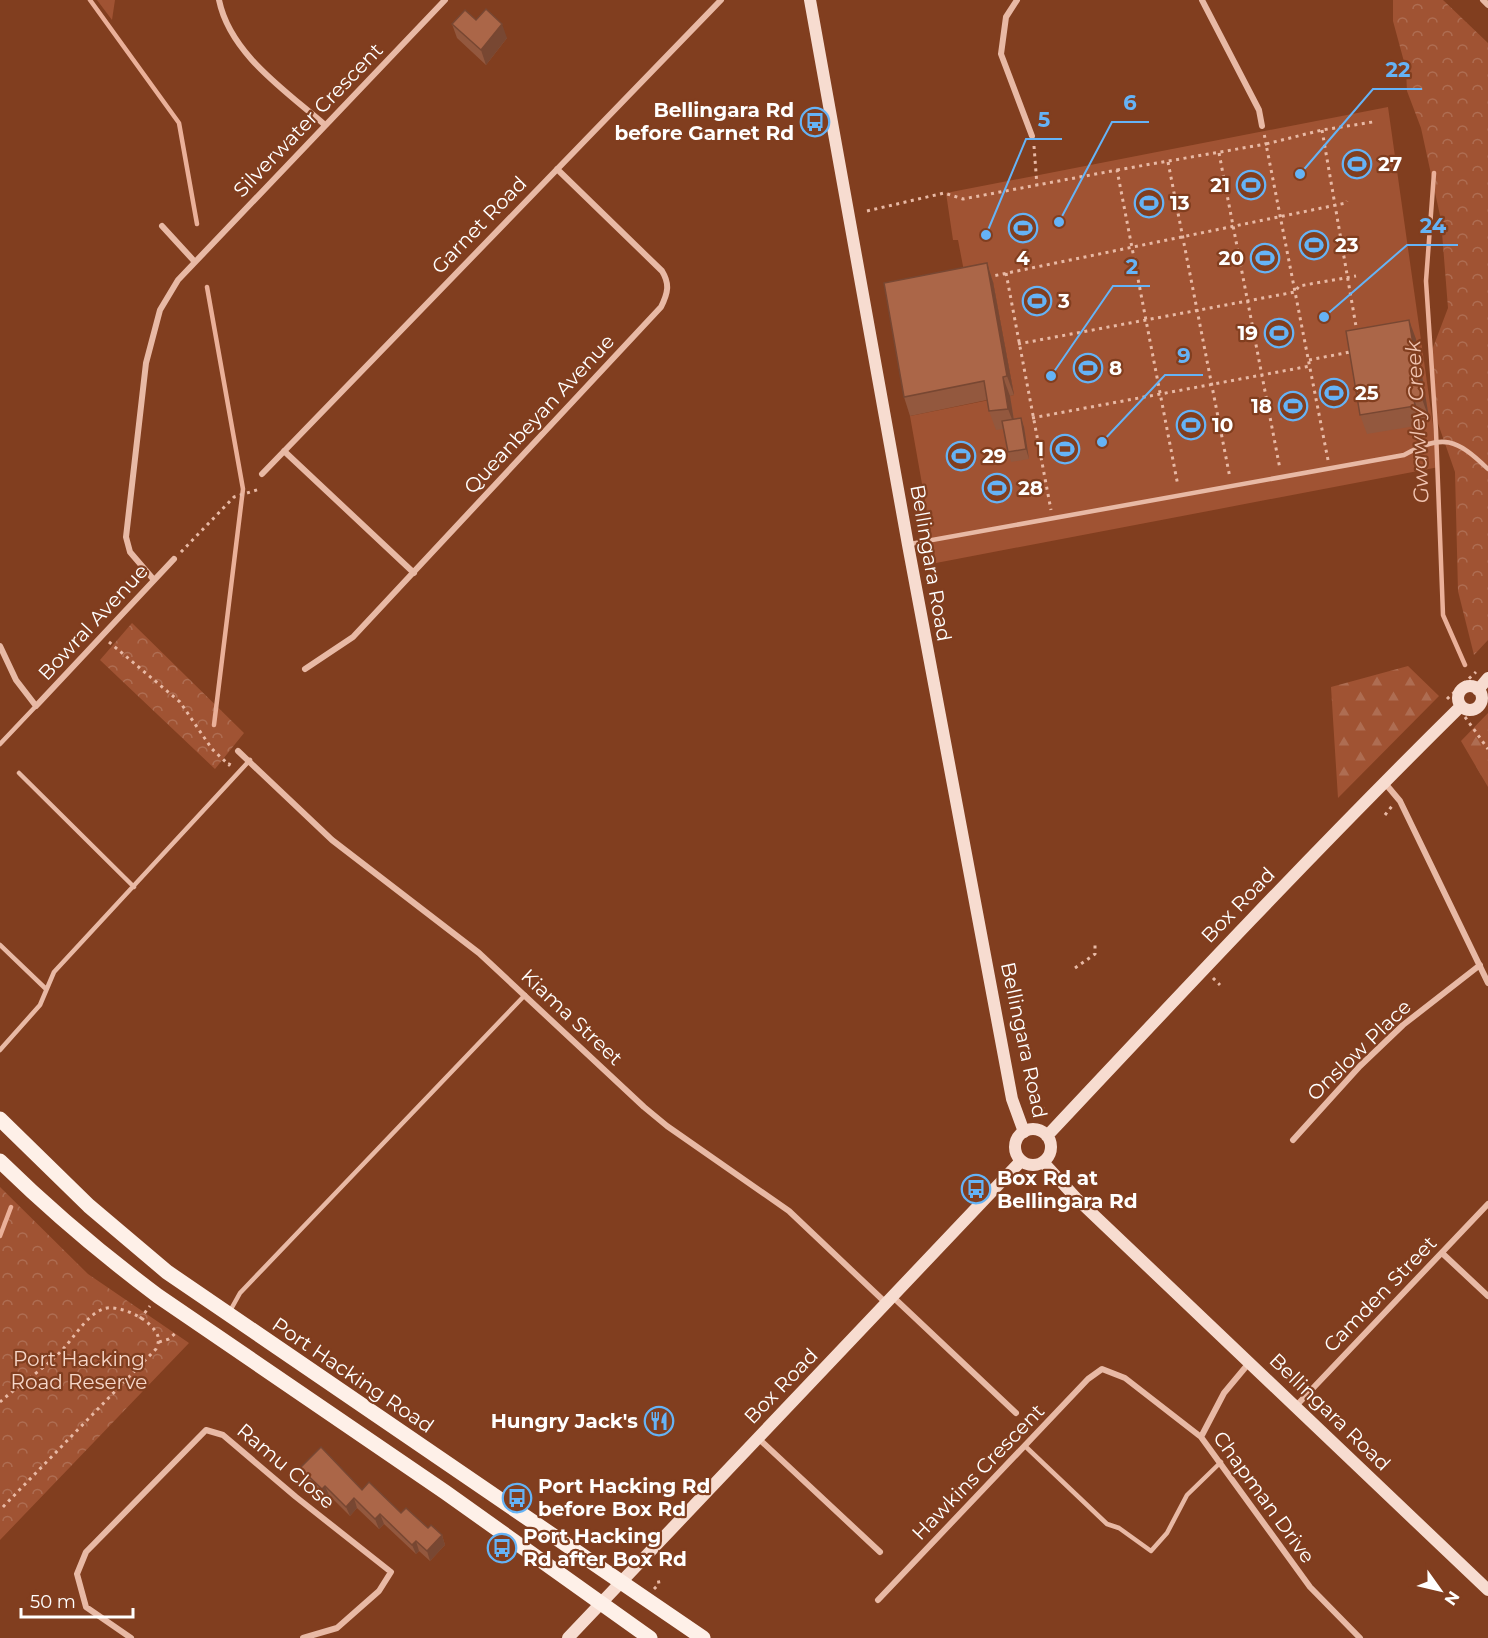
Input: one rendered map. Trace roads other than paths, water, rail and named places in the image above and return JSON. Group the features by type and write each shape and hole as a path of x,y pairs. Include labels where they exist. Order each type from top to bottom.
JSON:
{"main road":[{"name":"Port Hacking Road","path":"0,1119 116,1229 167,1272 703,1638"},
{"path":"0,1161 38,1198 114,1263 158,1296 445,1492 650,1638"}],"street":[{"path":"219,0 236,42 276,83 325,125"},
{"name":"Silverwater Crescent","path":"154,580 130,552 126,537 146,363 160,310 178,280 445,0"},
{"name":"Garnet Road","path":"262,474 721,0"},
{"name":"Bellingara Road","path":"810,0 908,545 1012,1099 1024,1132"},
{"path":"1017,0 1006,17 1001,54 1032,136"},
{"path":"1202,0 1259,110 1262,126"},
{"path":"1483,0 1488,5"},
{"name":"Queanbeyan Avenue","path":"305,669 353,638 661,307 668,292 668,285 662,271 556,169"},
{"path":"162,226 195,262"},
{"path":"284,451 414,573"},
{"name":"Bowral Avenue","path":"36,706 174,559"},
{"path":"0,646 16,680 36,706"},
{"name":"Box Road","path":"1047,1136 1204,968 1384,782 1460,708 1470,710 1478,706 1482,698 1478,690 1485,676"},
{"name":"Kiama Street","path":"238,751 332,840 458,936 525,995 644,1107 667,1126 789,1211 1016,1413"},
{"path":"1384,782 1400,801 1488,983"},
{"name":"Onslow Place","path":"1293,1140 1360,1066 1403,1024 1480,965"},
{"path":"1034,1129 1047,1136 1051,1147 1043,1162 1032,1165 1021,1161 1015,1146 1024,1132 1034,1129"},
{"name":"Box Road","path":"568,1638 1021,1161"},
{"name":"Bellingara Road","path":"1043,1162 1076,1198 1488,1590"},
{"name":"Camden Street","path":"1296,1406 1488,1204"},
{"path":"1442,1253 1488,1296"},
{"path":"1201,1437 1224,1392 1250,1363"},
{"name":"Chapman Drive","path":"1102,1369 1125,1378 1201,1437 1310,1587 1360,1638"},
{"name":"Hawkins Crescent","path":"878,1600 1097,1370 1102,1369"},
{"name":"Ramu Close","path":"131,1638 86,1607 77,1575 86,1552 206,1430 223,1435 296,1497 391,1572 379,1591 338,1628 303,1638"},
{"path":"758,1438 880,1552"}],"lane":[{"path":"908,545 1404,455 1427,442 1447,442 1467,449 1488,468"},
{"path":"0,744 36,706"},
{"path":"0,1050 40,1005 54,972 250,760"},
{"path":"19,773 134,887"},
{"path":"0,945 46,989"},
{"path":"228,1315 240,1293 525,995"},
{"path":"1026,1446 1107,1524 1119,1528 1151,1551 1167,1533 1187,1495 1221,1462"}],"waterway":[{"path":"90,0 179,123 197,224"},
{"name":"Gwawley Creek","path":"1434,173 1426,281 1436,431 1443,615 1465,665"},
{"path":"207,287 243,489 214,725"},
{"path":"0,1236 11,1207"}],"place":[{"name":"Bellingara Rd before Garnet Rd","path":"815,122"},
{"name":"27","path":"1357,164"},
{"name":"22","path":"1300,174"},
{"name":"21","path":"1251,185"},
{"name":"13","path":"1149,203"},
{"name":"6","path":"1059,222"},
{"name":"4","path":"1023,228"},
{"name":"5","path":"986,235"},
{"name":"23","path":"1314,245"},
{"name":"20","path":"1265,258"},
{"name":"3","path":"1037,301"},
{"name":"24","path":"1324,317"},
{"name":"19","path":"1279,333"},
{"name":"8","path":"1088,368"},
{"name":"2","path":"1051,376"},
{"name":"25","path":"1334,393"},
{"name":"18","path":"1293,406"},
{"name":"10","path":"1191,425"},
{"name":"9","path":"1102,442"},
{"name":"1","path":"1065,449"},
{"name":"29","path":"961,456"},
{"name":"28","path":"997,488"},
{"name":"Box Rd at Bellingara Rd","path":"976,1189"},
{"name":"Hungry Jack's","path":"659,1421"},
{"name":"Port Hacking Rd before Box Rd","path":"517,1498"},
{"name":"Port Hacking Rd after Box Rd","path":"502,1548"}],"park label":[{"name":"Port Hacking Road Reserve","path":"79,1370"}]}
